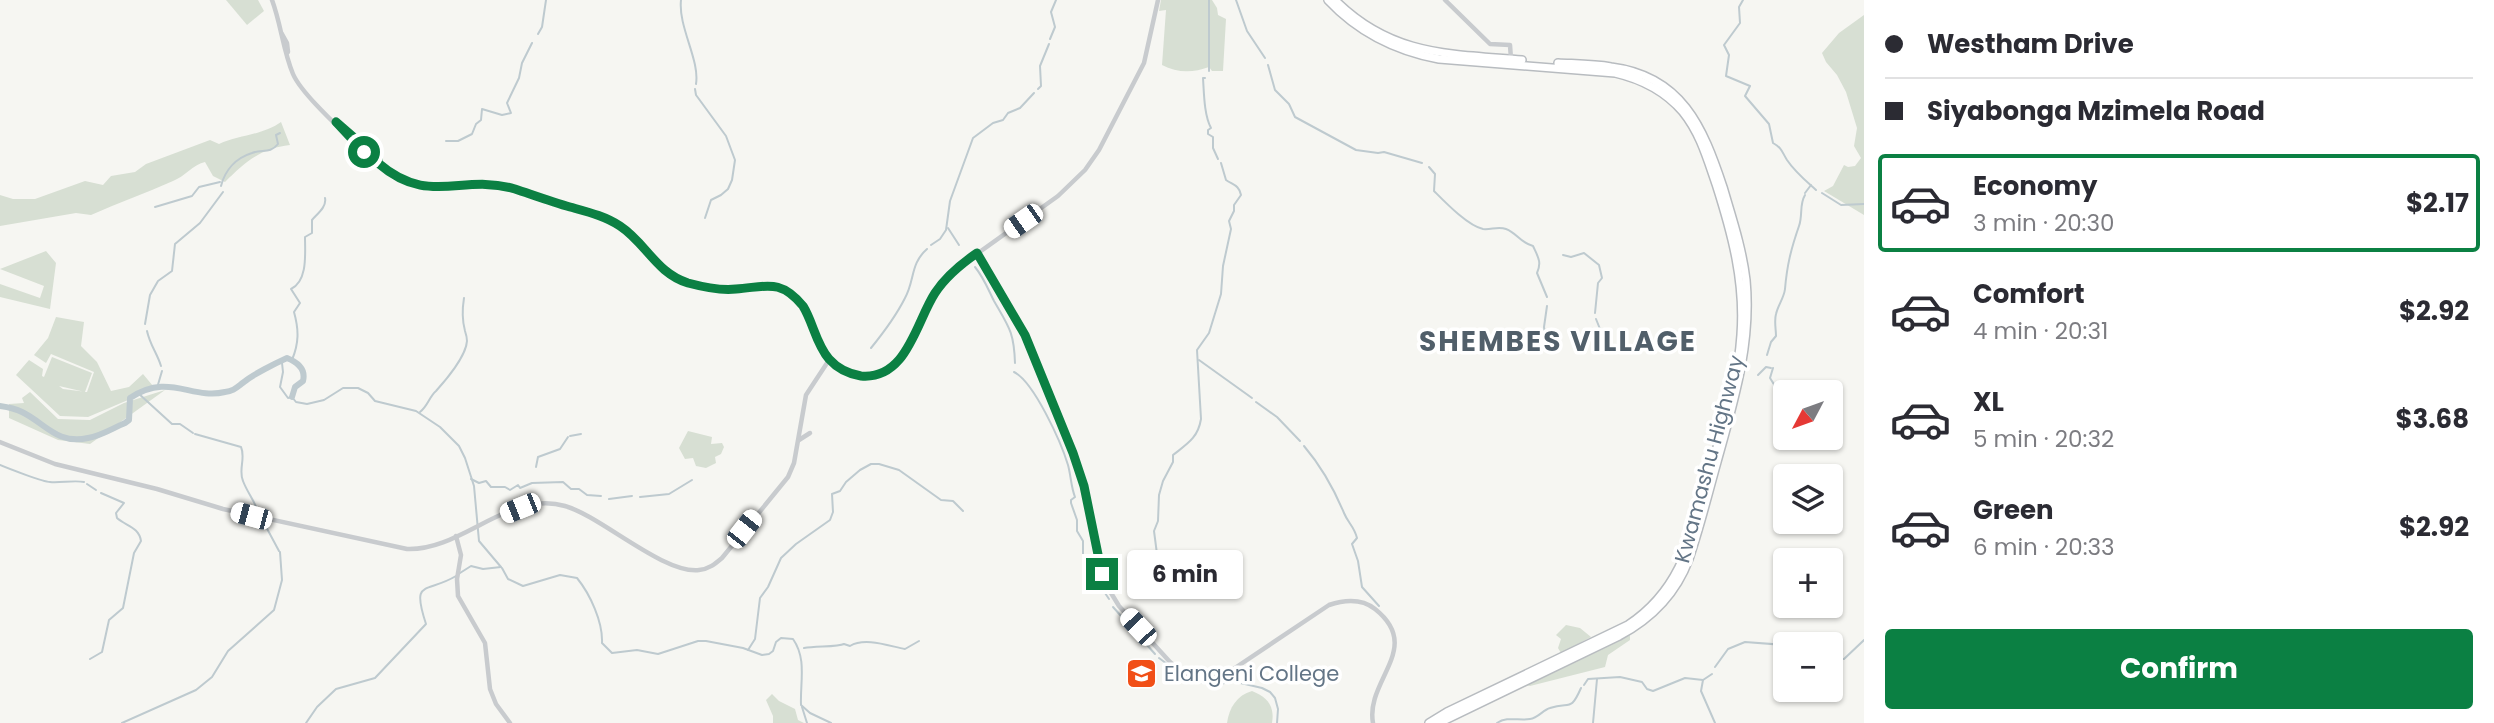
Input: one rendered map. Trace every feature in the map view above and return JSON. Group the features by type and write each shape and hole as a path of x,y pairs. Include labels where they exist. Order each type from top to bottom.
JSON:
{"main road":[{"name":"Kwamashu Highway","path":"1328,0 1354,24 1374,37 1417,54 1439,59 1606,72 1642,81 1682,110 1697,132 1709,156 1741,251 1747,304 1746,344 1740,383 1696,539 1683,574 1661,606 1631,630 1438,723"},
{"name":"Kwamashu Highway","path":"1335,0 1363,23 1401,43 1438,53 1612,67 1641,75 1669,92 1687,108 1701,128 1737,254 1741,290 1741,333 1734,383 1691,538 1679,569 1660,599 1628,625 1429,723"}],"street":[{"path":"272,0 298,83 364,152 372,164 378,163 394,176 418,186 433,188 497,185 602,217 625,230 667,273 690,283 729,290 766,285 779,287 803,306 829,360 841,369 858,375 876,374 892,367 904,354 928,305 953,271 1066,190 1093,160 1144,63 1158,0"},
{"path":"1445,0 1490,44 1510,45 1511,59"},
{"path":"336,122 379,157 378,163"},
{"path":"368,159 374,153"},
{"path":"977,253 1025,335 1069,443 1084,486 1102,574 1119,606 1177,668 1189,676 1204,679 1229,673 1329,605 1347,601 1370,606 1387,622 1394,643 1392,663 1374,698 1373,723"},
{"path":"0,442 55,464 157,489 223,509 407,549 424,548 526,506 542,503 564,506 662,559 698,570 710,568 722,558 790,474 806,394 829,360"},
{"path":"798,440 810,432"},
{"path":"456,536 461,550 456,589 460,603 485,643 491,692 510,723"}],"shaded area":[{"path":"226,0 258,0 264,11 247,25"},
{"path":"1161,0 1212,0 1218,15 1226,19 1223,71 1212,71 1209,67 1179,71 1162,65 1166,10 1159,11"},
{"path":"1864,15 1864,215 1824,191 1833,186 1844,165 1855,166 1861,158 1854,146 1857,128 1846,92 1822,53 1839,33"},
{"path":"281,122 290,145 270,149 254,157 225,182 213,176 205,162 177,179 91,215 76,213 0,226 0,195 13,199 35,199 85,181 103,185 111,176 135,172 146,164 210,140 219,144 267,130"},
{"path":"46,251 56,263 50,309 0,297 0,284 40,298 44,286 0,269"},
{"path":"56,317 84,322 81,346 97,362 111,391 129,387 143,374 153,386 88,417 60,416 16,375 29,360 43,369 44,377 52,357 92,373 87,392 94,372 51,354 46,363 34,355 48,338"},
{"path":"165,390 90,444 58,440 9,418 9,404 24,403 22,398 30,392 58,419 90,420 124,403"},
{"path":"688,431 712,437 711,444 722,443 724,447 721,454 715,457 716,463 706,468 696,466 693,458 685,459 679,448"},
{"path":"1566,625 1580,628 1591,637 1561,653 1558,648 1561,639 1556,635"},
{"path":"1630,635 1630,640 1608,655 1605,667 1526,685"},
{"path":"1252,691 1269,703 1272,723 1227,723 1235,703"},
{"path":"772,694 795,709 798,720 804,723 773,723 766,700"}],"waterway":[{"path":"538,34 542,27 546,0"},
{"path":"681,0 683,21 695,65 696,84"},
{"path":"1050,39 1055,27 1051,12 1056,0"},
{"path":"1209,0 1209,71"},
{"path":"1236,0 1247,31 1265,58"},
{"path":"1743,0 1739,7 1740,23 1724,45 1729,55 1726,76 1750,86 1745,96 1769,124 1773,143 1816,190"},
{"path":"446,141 458,141 472,134 481,120 482,109 502,115 511,113 507,103 532,43"},
{"path":"1038,89 1041,86 1040,66 1049,44"},
{"path":"1268,65 1275,90 1289,104 1295,117 1356,150 1384,152 1422,163"},
{"path":"1205,78 1205,104 1211,128 1208,134 1213,137 1213,148 1218,159"},
{"path":"695,89 696,95 726,136 735,160 728,189 711,200 705,218"},
{"path":"931,245 940,239 946,230 950,201 973,138 993,123 1003,120 1008,113 1020,108 1034,93"},
{"path":"221,186 225,175 236,161 246,155 272,149 278,144 276,135 280,133"},
{"path":"1149,575 1157,554 1154,531 1158,521 1159,495 1163,481 1173,462 1173,455 1191,440 1200,426 1197,350 1209,333 1221,294 1223,266 1231,229 1229,221 1234,205 1241,195 1237,187 1226,180 1221,163"},
{"path":"1429,167 1435,174 1434,191 1464,219 1483,229 1506,229 1533,246 1538,256 1537,273 1547,297"},
{"path":"155,207 192,196 199,187 220,182"},
{"path":"1805,193 1811,185"},
{"path":"145,324 150,295 158,281 172,271 175,244 200,223 223,192"},
{"path":"1822,193 1841,205 1864,204"},
{"path":"1767,355 1776,336 1775,317 1784,292 1805,195"},
{"path":"292,360 298,336 294,312 300,303 291,289 303,273 305,237 312,233 312,220 323,207 325,198"},
{"path":"948,228 959,245"},
{"path":"871,348 901,305 915,266 927,249"},
{"path":"1563,255 1571,257 1584,253 1599,265 1602,278 1598,283 1595,313"},
{"path":"975,267 1010,330 1015,363"},
{"path":"420,412 455,368 466,347 464,298"},
{"path":"1547,306 1544,327 1547,349"},
{"path":"1596,319 1600,329 1599,345"},
{"path":"147,331 161,366"},
{"path":"0,406 22,412 60,436 88,438 129,420 130,398 144,391 157,387 201,393 228,391 287,358 297,364 303,373 303,381 295,387 292,397"},
{"path":"1199,360 1252,398"},
{"path":"279,363 282,363 283,372 280,387 288,398 292,397 296,402 307,404 324,400 343,388 358,388 368,393 375,401 416,411 440,427 459,446 474,486 479,541 501,567 483,569 471,566 460,573"},
{"path":"1758,375 1766,367 1771,368"},
{"path":"1773,368 1770,378 1773,383"},
{"path":"157,388 162,371"},
{"path":"1014,372 1022,378 1038,400 1059,442 1068,465 1075,497 1071,503 1077,520 1077,531 1083,541 1086,563 1084,569 1089,585 1091,588 1103,590 1109,599"},
{"path":"138,393 172,424 180,424 193,433"},
{"path":"1256,402 1277,417 1300,441"},
{"path":"195,434 241,447 242,477 259,514"},
{"path":"570,436 581,434"},
{"path":"536,467 538,457 560,449 568,437"},
{"path":"1304,446 1327,478 1354,530 1357,538 1352,544 1362,587 1379,606"},
{"path":"748,650 755,639 760,598 781,558 830,520 833,512 832,494 840,491 860,470 871,464 899,470 941,500 953,501 963,511"},
{"path":"0,465 46,481 84,482"},
{"path":"471,479 479,483 486,481 491,487 505,487 510,490 518,485 520,488 532,483 563,482 571,489 579,489 587,495 601,496"},
{"path":"640,497 669,494 692,480"},
{"path":"87,484 96,490"},
{"path":"90,659 102,652 109,620 123,608 134,553 141,541 135,530 117,518 116,513 124,503 101,493"},
{"path":"609,499 632,496"},
{"path":"264,523 279,551"},
{"path":"122,723 196,690 212,677 228,651 274,610 282,580 280,552"},
{"path":"502,568 508,579 523,586 560,575 577,578 595,609 602,643 612,653 637,650 658,654 706,641 743,648 762,655 773,651 776,642 781,638 793,639 800,655 802,671 801,705 810,713 831,723"},
{"path":"306,723 317,707 336,689 375,678 426,624 420,600 421,593 456,576"},
{"path":"1113,607 1155,654"},
{"path":"1843,659 1864,640"},
{"path":"804,648 844,644 850,646 870,642 905,649 919,641"},
{"path":"1715,667 1728,649 1745,642 1773,644"},
{"path":"1159,658 1189,680 1217,685 1232,681 1270,692 1278,709 1277,723"},
{"path":"1712,674 1703,680 1701,691 1715,723"},
{"path":"1584,685 1588,679 1620,677 1642,682 1647,689 1653,691 1685,678 1703,680"},
{"path":"1593,723 1597,679"},
{"path":"1497,723 1533,718 1550,708 1569,705 1581,688"},
{"path":"802,707 807,723"}],"place":[{"name":"Elangeni College","path":"1141,673"}],"district":[{"name":"SHEMBES VILLAGE","path":"1558,341"}],"route":[{"path":"364,152 336,122 378,155 378,163 388,172 418,186 452,188 486,184 513,189 610,220 625,230 657,265 670,276 680,280 729,290 766,285 779,287 803,306 829,360 841,369 858,375 876,374 899,361 941,284 977,253 1025,335 1073,453 1084,486 1102,574"}]}
